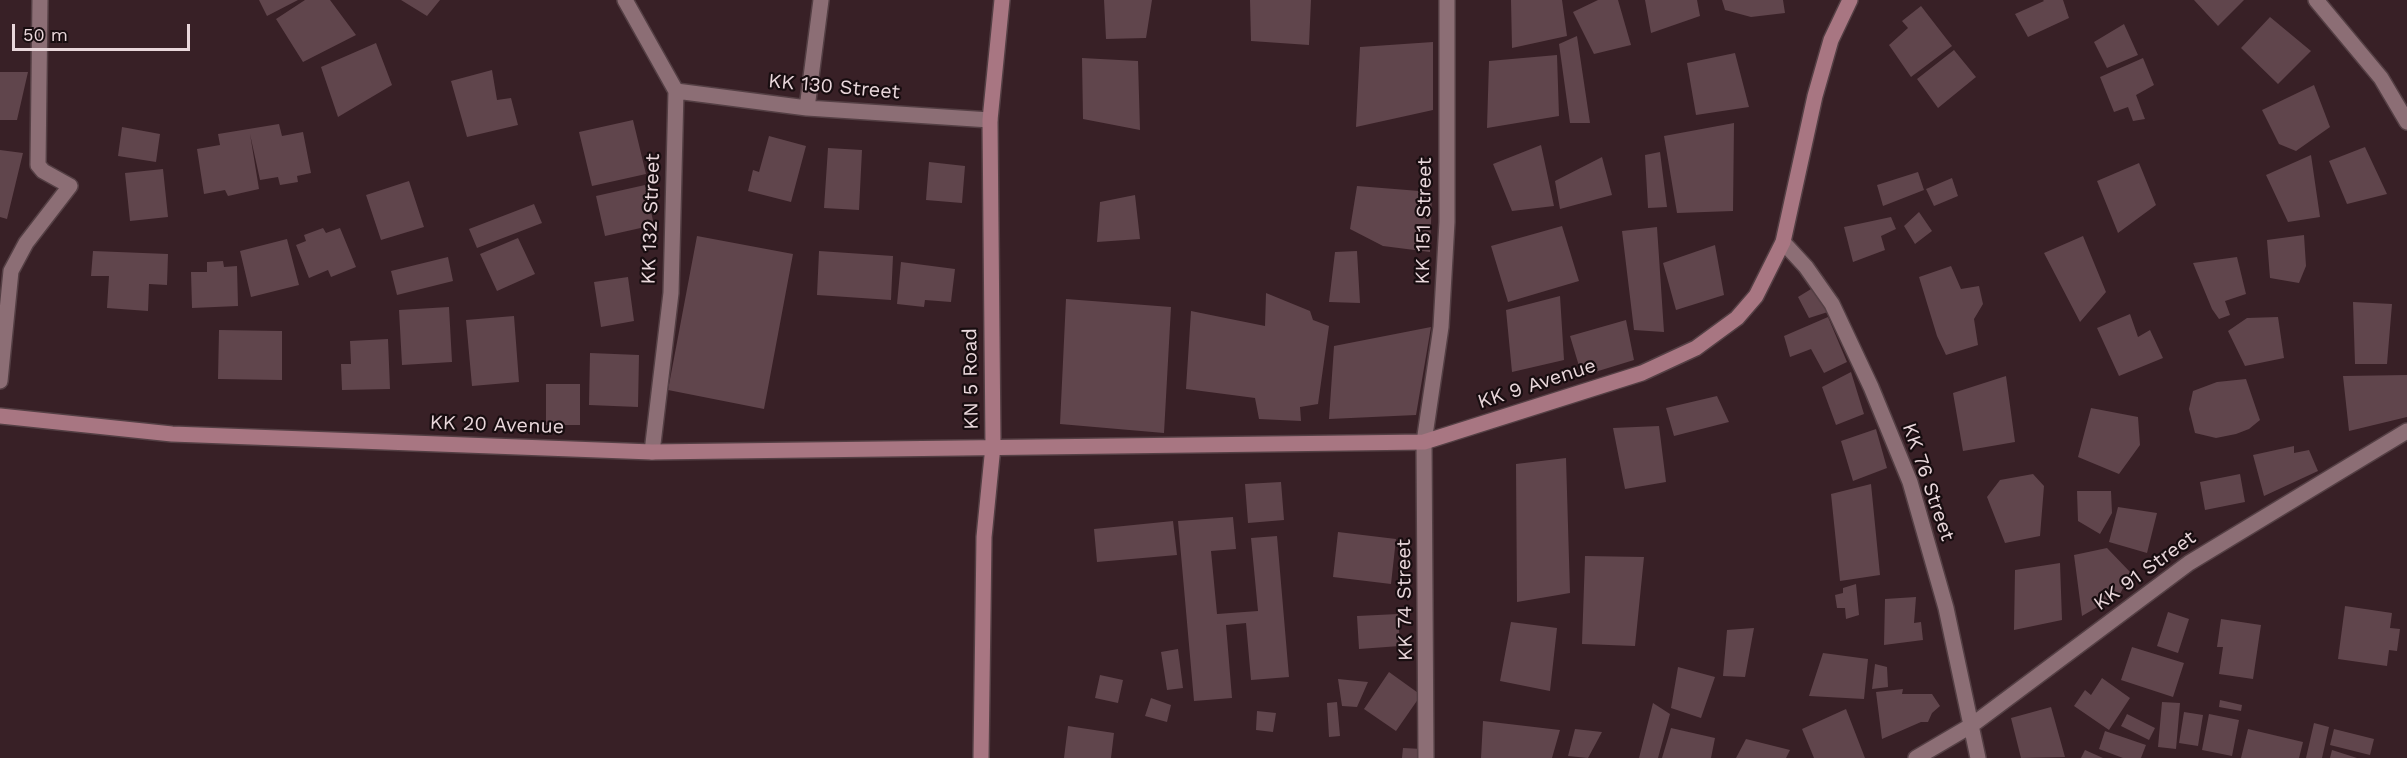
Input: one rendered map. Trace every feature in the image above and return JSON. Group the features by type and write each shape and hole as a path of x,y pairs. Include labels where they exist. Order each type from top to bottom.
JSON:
{"main road":[{"name":"KN 5 Road","path":"981,758 984,537 993,446 990,120 1002,0"},
{"name":"KK 9 Avenue","path":"993,446 1424,442 1642,373 1696,348 1737,318 1756,296 1783,242 1815,96 1832,40 1850,0"},
{"name":"KK 20 Avenue","path":"0,416 172,434 652,452 993,446"}],"street":[{"path":"0,381 11,271 26,243 70,186 43,171 38,165 40,0"},
{"path":"625,0 676,91"},
{"path":"807,108 822,0"},
{"name":"KK 151 Street","path":"1424,442 1441,327 1447,222 1447,0"},
{"path":"2316,0 2381,78 2407,122"},
{"name":"KK 130 Street","path":"676,91 807,108 990,120"},
{"name":"KK 132 Street","path":"652,452 671,293 676,91"},
{"name":"KK 76 Street","path":"1783,242 1806,267 1832,304 1871,387 1910,482 1946,608 1978,758"},
{"name":"KK 91 Street","path":"1916,758 1972,725 2189,563 2407,431"},
{"name":"KK 74 Street","path":"1424,442 1426,758"}],"building":[{"path":"259,0 298,0 267,16"},
{"path":"305,0 330,0 356,35 303,62 276,19"},
{"path":"401,0 440,0 427,16"},
{"path":"1104,0 1152,0 1146,38 1106,39"},
{"path":"1250,0 1311,0 1309,45 1251,41"},
{"path":"1511,0 1562,0 1567,36 1512,48"},
{"path":"1598,0 1618,0 1631,45 1594,54 1573,12"},
{"path":"1645,0 1697,0 1700,16 1651,33"},
{"path":"1722,0 1783,0 1785,13 1751,17 1725,10"},
{"path":"2043,0 2063,0 2069,18 2028,37 2015,14"},
{"path":"2194,0 2244,0 2218,26"},
{"path":"1921,6 1952,46 1911,77 1889,45 1908,28 1902,21"},
{"path":"2270,17 2311,51 2278,84 2241,48"},
{"path":"2124,24 2138,55 2107,68 2094,42"},
{"path":"1577,36 1590,123 1570,123 1559,44"},
{"path":"1433,42 1433,110 1356,127 1360,47"},
{"path":"376,43 392,85 338,117 321,67"},
{"path":"1954,50 1976,77 1938,108 1917,79"},
{"path":"1735,53 1749,107 1696,115 1687,63"},
{"path":"1557,55 1559,116 1487,128 1489,61"},
{"path":"1082,58 1138,61 1140,130 1083,119"},
{"path":"2143,58 2154,85 2136,95 2145,119 2133,121 2128,107 2114,112 2100,77"},
{"path":"492,70 497,100 511,98 518,125 467,137 451,81"},
{"path":"0,72 28,72 17,120 0,120"},
{"path":"2314,85 2330,127 2296,151 2279,144 2262,110"},
{"path":"633,120 646,174 592,186 579,132"},
{"path":"1734,123 1733,211 1677,213 1664,136"},
{"path":"279,124 282,136 303,132 311,173 297,176 298,182 280,185 278,177 260,180 250,134 259,189 228,196 225,190 204,194 197,149 220,145 218,134"},
{"path":"122,127 160,134 156,162 118,156"},
{"path":"769,136 806,146 791,202 748,191 753,170 759,172"},
{"path":"1541,145 1554,206 1512,211 1493,164"},
{"path":"2365,147 2387,194 2347,204 2329,161"},
{"path":"828,148 862,150 859,210 824,208"},
{"path":"0,150 23,153 7,219 0,217"},
{"path":"1660,152 1667,207 1648,208 1645,155"},
{"path":"2311,155 2320,217 2288,222 2266,175"},
{"path":"1602,157 1612,195 1560,209 1555,181"},
{"path":"929,162 965,166 962,203 926,200"},
{"path":"2139,163 2156,205 2118,233 2097,181"},
{"path":"163,169 168,217 130,221 125,173"},
{"path":"1918,172 1924,190 1883,206 1877,185"},
{"path":"1952,178 1958,196 1934,206 1926,189"},
{"path":"409,181 424,227 381,240 366,195"},
{"path":"645,185 654,225 605,236 596,196"},
{"path":"1357,186 1432,192 1430,252 1383,246 1350,229"},
{"path":"1135,195 1140,239 1097,242 1100,202"},
{"path":"534,204 542,223 477,248 469,229"},
{"path":"1919,212 1932,231 1915,244 1904,226"},
{"path":"1891,217 1896,229 1881,236 1885,250 1853,262 1844,227"},
{"path":"1562,226 1579,281 1508,302 1491,246"},
{"path":"1657,227 1664,332 1634,330 1622,231"},
{"path":"323,228 326,233 340,228 356,267 331,277 328,270 309,278 296,245 306,241 304,235"},
{"path":"2304,235 2306,266 2299,283 2270,278 2267,240"},
{"path":"697,236 793,254 764,409 668,390"},
{"path":"2083,236 2106,292 2080,322 2044,253"},
{"path":"518,238 535,274 497,291 480,254"},
{"path":"287,239 299,285 251,297 240,251"},
{"path":"1715,245 1724,295 1676,310 1663,263"},
{"path":"93,251 168,254 167,285 149,284 148,311 107,308 109,276 91,276"},
{"path":"819,251 893,256 891,300 817,295"},
{"path":"1357,251 1360,303 1329,302 1335,252"},
{"path":"448,257 453,281 397,295 391,271"},
{"path":"2237,257 2246,294 2225,301 2230,315 2219,319 2212,309 2193,263"},
{"path":"223,261 224,267 237,266 238,306 192,308 191,272 207,272 207,262"},
{"path":"901,262 955,269 951,302 925,300 924,307 897,304"},
{"path":"1951,266 1961,289 1979,286 1983,304 1974,319 1978,345 1946,355 1937,336 1919,277"},
{"path":"628,277 634,321 601,327 594,282"},
{"path":"1816,286 1831,311 1809,318 1798,297"},
{"path":"1266,293 1310,311 1313,320 1329,326 1318,404 1300,407 1301,421 1259,419 1255,398 1186,389 1191,311 1265,326"},
{"path":"1560,296 1564,360 1512,372 1506,310"},
{"path":"1066,299 1171,307 1164,433 1060,424"},
{"path":"2353,302 2392,304 2387,364 2355,364"},
{"path":"449,307 452,362 402,365 399,310"},
{"path":"2130,314 2138,337 2150,330 2163,358 2119,376 2097,328"},
{"path":"514,316 519,382 472,386 466,320"},
{"path":"1828,317 1847,362 1824,373 1811,349 1790,357 1784,336"},
{"path":"2278,317 2284,358 2245,366 2228,331 2247,318"},
{"path":"1626,320 1634,360 1582,376 1570,336"},
{"path":"1431,327 1416,415 1329,419 1334,346"},
{"path":"219,330 282,331 282,380 218,379"},
{"path":"388,339 390,389 342,390 341,364 351,364 350,341"},
{"path":"590,353 639,355 638,407 589,405"},
{"path":"1851,372 1864,414 1836,425 1822,387"},
{"path":"2407,375 2407,417 2349,431 2343,376"},
{"path":"2006,376 2015,442 1963,451 1953,393"},
{"path":"2246,379 2260,420 2249,429 2216,438 2195,433 2189,409 2193,391 2217,382"},
{"path":"546,384 580,384 580,425 546,425"},
{"path":"1717,396 1729,422 1674,436 1666,408"},
{"path":"2091,408 2138,417 2140,445 2119,474 2078,457"},
{"path":"1659,426 1666,482 1625,489 1613,428"},
{"path":"1876,429 1887,468 1853,481 1841,441"},
{"path":"2294,446 2294,453 2309,450 2318,471 2264,496 2253,455"},
{"path":"1566,458 1570,593 1517,602 1516,464"},
{"path":"2033,474 2044,486 2040,536 2005,543 1987,497 2000,480"},
{"path":"2240,474 2245,502 2205,510 2200,482"},
{"path":"1281,482 1284,520 1248,523 1245,484"},
{"path":"1871,484 1880,575 1840,581 1831,494"},
{"path":"2077,491 2111,491 2112,513 2100,534 2078,521"},
{"path":"2118,507 2157,513 2147,553 2109,542"},
{"path":"1233,517 1236,549 1211,551 1217,614 1258,611 1251,538 1277,536 1289,677 1251,680 1246,623 1226,625 1232,698 1194,701 1178,521"},
{"path":"1173,521 1177,555 1097,562 1094,529"},
{"path":"1338,532 1396,539 1391,584 1333,577"},
{"path":"2107,548 2131,573 2120,594 2082,616 2074,555"},
{"path":"1585,556 1644,557 1635,646 1582,644"},
{"path":"2060,563 2062,620 2014,630 2015,570"},
{"path":"1856,584 1859,615 1846,619 1845,608 1837,608 1835,595 1843,593 1843,588"},
{"path":"1916,597 1914,623 1921,622 1923,640 1884,645 1885,599"},
{"path":"2345,606 2392,613 2390,628 2400,629 2397,651 2389,650 2387,666 2338,659"},
{"path":"2168,612 2189,619 2178,653 2157,646"},
{"path":"1398,614 1400,646 1359,649 1357,616"},
{"path":"2221,619 2261,625 2253,679 2219,674 2223,647 2217,647"},
{"path":"1511,622 1557,628 1550,691 1500,681"},
{"path":"1754,628 1745,677 1723,676 1727,630"},
{"path":"2132,647 2184,663 2173,697 2121,680"},
{"path":"1178,649 1183,688 1167,690 1161,652"},
{"path":"1823,653 1868,659 1864,699 1809,696"},
{"path":"1875,664 1887,667 1888,687 1872,689"},
{"path":"1678,667 1715,677 1701,718 1671,708"},
{"path":"1389,672 1421,695 1396,731 1364,709"},
{"path":"1100,675 1123,680 1118,703 1095,698"},
{"path":"2102,678 2130,698 2109,730 2074,706 2085,690 2091,695"},
{"path":"1338,679 1368,682 1357,707 1342,706"},
{"path":"1903,689 1902,694 1932,694 1940,706 1932,713 1928,722 1921,722 1882,739 1876,692"},
{"path":"1151,698 1171,705 1167,722 1145,716"},
{"path":"2220,700 2242,705 2241,711 2219,707"},
{"path":"1337,702 1340,736 1329,737 1327,703"},
{"path":"2162,702 2180,703 2176,749 2158,747"},
{"path":"1653,703 1670,714 1658,758 1639,758"},
{"path":"2051,707 2065,757 2021,758 2011,718"},
{"path":"1846,709 1865,758 1814,758 1802,729"},
{"path":"1257,711 1276,713 1273,732 1256,730"},
{"path":"2184,712 2203,715 2198,746 2179,743"},
{"path":"2127,714 2155,728 2149,740 2121,726"},
{"path":"2209,714 2239,720 2232,756 2202,750"},
{"path":"1483,721 1560,730 1552,758 1481,758"},
{"path":"2314,723 2329,727 2322,758 2306,758"},
{"path":"1068,726 1114,733 1111,758 1064,758"},
{"path":"1671,728 1715,738 1711,758 1662,758"},
{"path":"1575,729 1602,732 1588,758 1568,756"},
{"path":"2248,729 2303,742 2299,758 2241,758"},
{"path":"2334,729 2374,739 2370,755 2330,745"},
{"path":"2105,731 2146,745 2141,758 2123,758 2099,749"},
{"path":"1746,739 1790,750 1786,758 1736,758"},
{"path":"1403,748 1422,749 1421,758 1402,758"},
{"path":"2085,750 2103,758 2081,758"},
{"path":"2332,750 2357,758 2330,758"}]}
